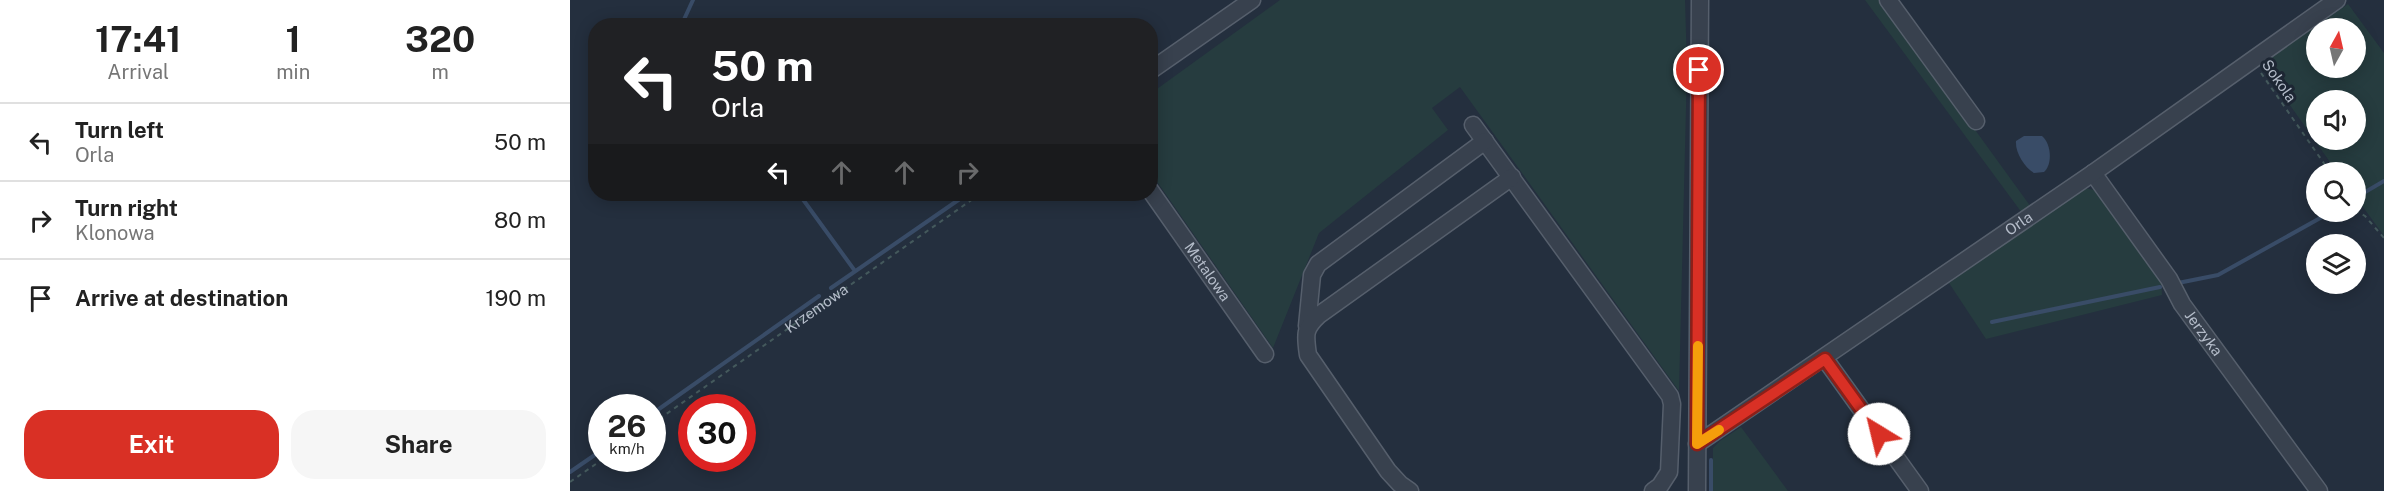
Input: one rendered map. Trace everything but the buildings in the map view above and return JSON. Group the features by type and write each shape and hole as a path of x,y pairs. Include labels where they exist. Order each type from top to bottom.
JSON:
{"street":[{"path":"1158,65 1252,0"},
{"path":"1697,491 1700,0"},
{"path":"1888,0 1976,121"},
{"name":"Orla","path":"1697,444 1825,359 2337,0"},
{"path":"1473,125 1670,396 1672,404 1669,472 1653,491"},
{"path":"1410,491 1388,471 1308,355 1305,337 1312,275 1318,264 1485,141"},
{"name":"Jerzyka","path":"2093,173 2169,279 2182,304 2319,491"},
{"path":"1307,326 1319,315 1512,177"},
{"name":"Metalowa","path":"1158,201 1265,354"},
{"path":"1825,359 1920,491"}],"path":[{"name":"Sokola","path":"2252,60 2323,162"},
{"name":"Krzemowa","path":"666,414 970,201"},
{"path":"2366,217 2384,238"},
{"path":"570,482 588,469"}],"green space":[{"path":"1280,0 1685,0 1687,67 1679,391 1460,87 1432,108 1448,130 1319,233 1273,348 1158,183 1158,88"},
{"path":"1865,0 1881,0 2031,207 2022,213"},
{"path":"2348,4 2358,18 2328,18"},
{"path":"2366,28 2384,53 2384,236 2366,211 2366,162 2330,162 2322,150 2366,150 2366,90 2306,90 2306,128 2261,64 2306,33 2306,78 2366,78"},
{"path":"2083,188 2095,190 2161,280 2162,295 1986,339 1949,283"},
{"path":"1741,427 1788,491 1713,491 1713,448"}],"water":[{"path":"2024,136 2042,136 2049,148 2049,164 2044,172 2034,173 2021,159 2016,141"}],"waterway":[{"path":"685,18 693,0"},
{"path":"2366,192 2384,181"},
{"path":"804,201 855,271"},
{"path":"831,288 957,201"},
{"path":"2178,283 2218,275 2313,222"},
{"path":"1992,322 2160,287"},
{"path":"666,404 819,296"},
{"path":"570,472 588,460"},
{"path":"1711,460 1711,491"}],"slow traffic":[{"path":"1698,346 1697,444 1719,430"}],"route":[{"path":"1699,70 1697,444 1825,359 1879,434"}]}
